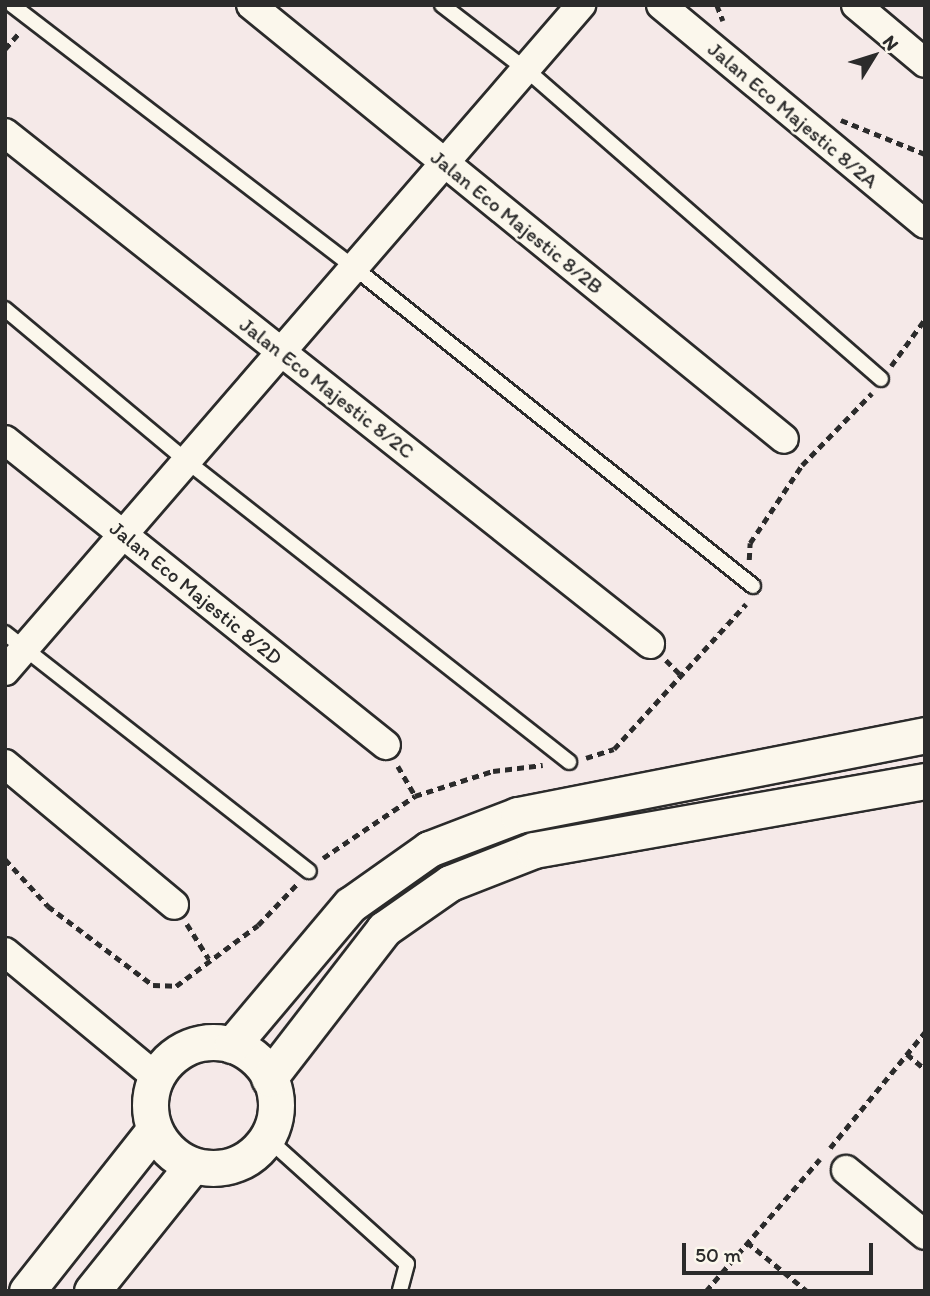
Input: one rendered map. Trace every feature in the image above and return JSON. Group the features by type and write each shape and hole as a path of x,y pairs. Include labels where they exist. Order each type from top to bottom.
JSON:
{"street":[{"name":"Jalan Eco Majestic 8/2B","path":"250,5 784,439"},
{"path":"5,671 15,641 124,536 528,72 581,5"},
{"name":"Jalan Eco Majestic 8/2A","path":"661,5 925,224"},
{"path":"856,5 925,63"},
{"name":"Jalan Eco Majestic 8/2C","path":"5,133 650,644"},
{"name":"Jalan Eco Majestic 8/2D","path":"5,440 386,745"},
{"path":"232,1045 350,905 429,849 518,815 925,735"},
{"path":"5,764 174,905"},
{"path":"270,1078 384,929 450,883 534,850 925,781"},
{"path":"5,952 156,1077"},
{"path":"196,1044 232,1045 253,1058 270,1078 276,1098 267,1138 234,1165 193,1165 164,1145 154,1130 150,1103 156,1077 180,1051 196,1044"},
{"path":"27,1291 154,1130"},
{"path":"836,1161 925,1235"},
{"path":"92,1291 193,1165"}],"lane":[{"path":"12,5 356,269 753,586"},
{"path":"442,5 528,72 881,379"},
{"path":"5,309 188,462 569,762"},
{"path":"15,641 309,871"},
{"path":"267,1138 407,1264 400,1291"}],"path":[{"path":"5,859 48,906 153,985 176,986 258,925 340,842 415,796 494,771 569,762 614,749 683,677 755,593 750,543 802,465 858,411 925,319"},
{"path":"386,745 415,796"},
{"path":"174,905 209,959"},
{"path":"706,1291 747,1242 836,1161 907,1054 925,1032"},
{"path":"907,1054 925,1069"},
{"path":"747,1242 807,1291"}]}
